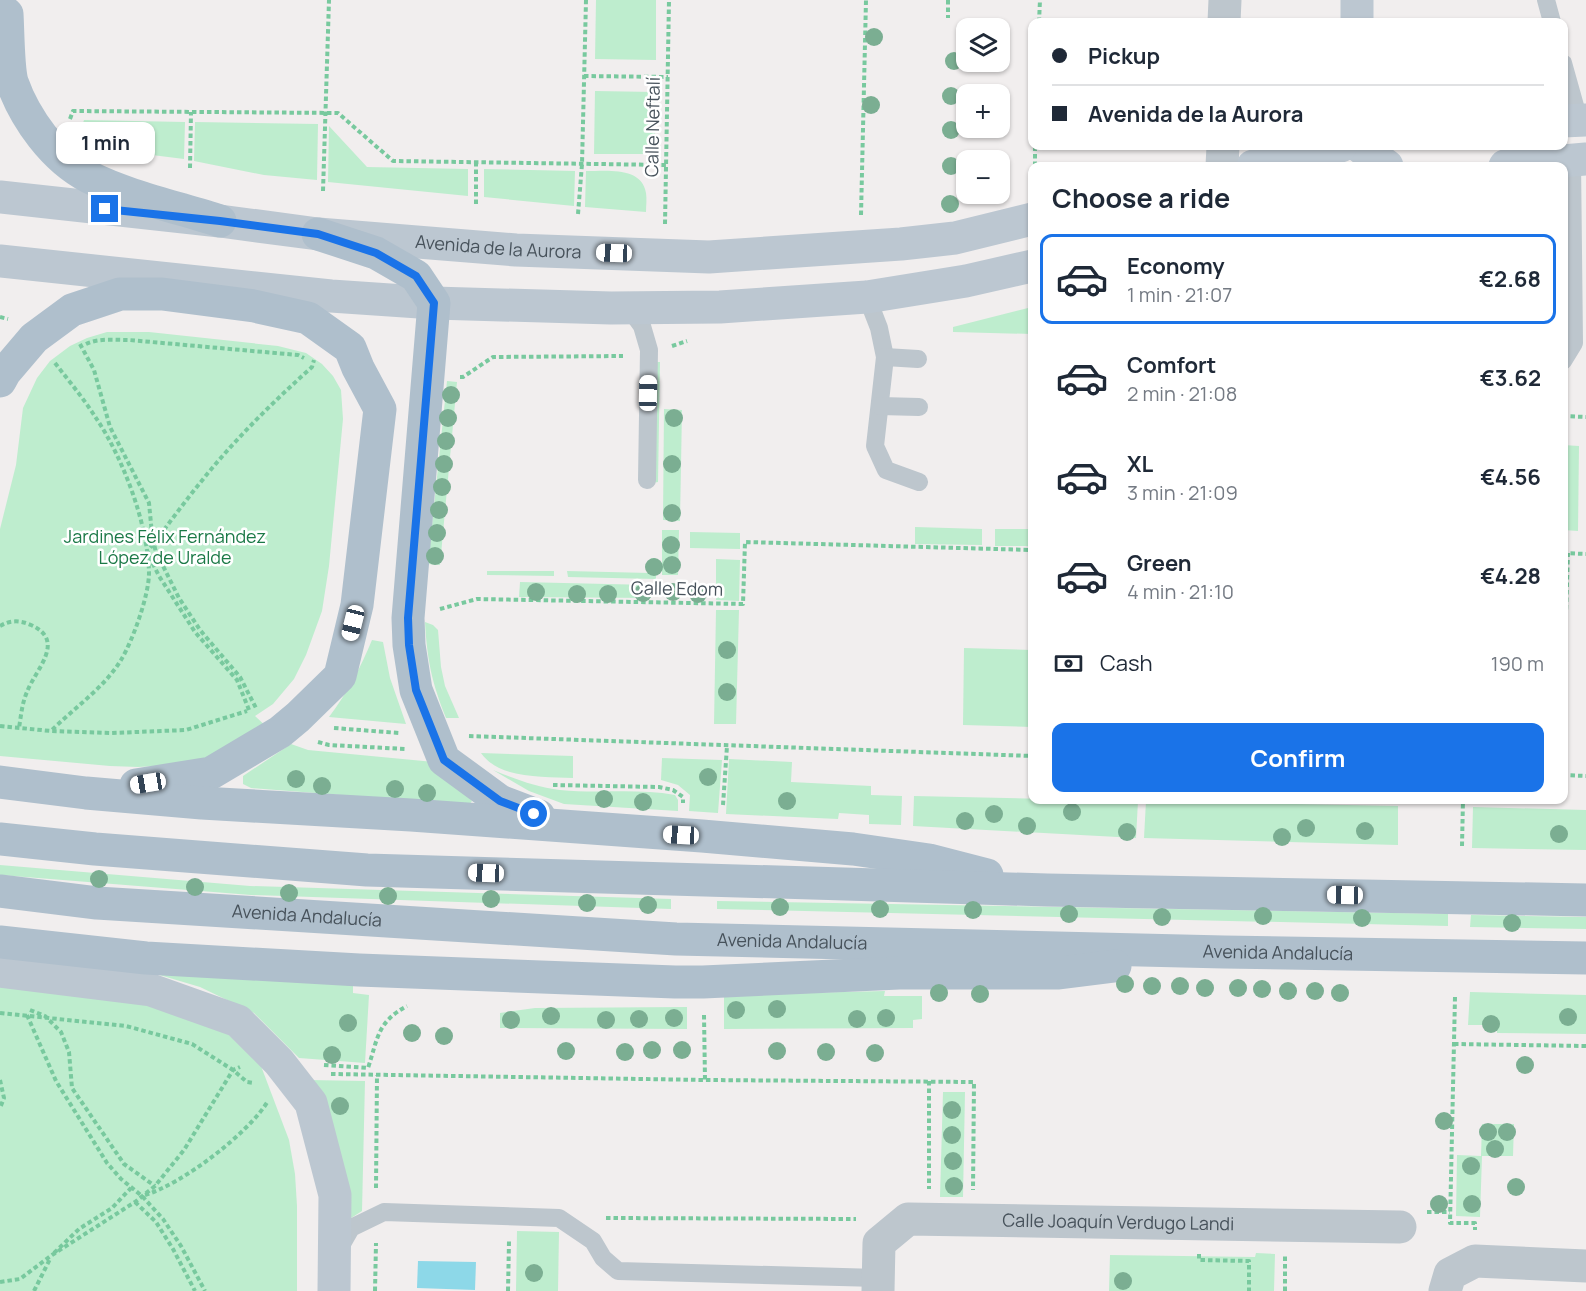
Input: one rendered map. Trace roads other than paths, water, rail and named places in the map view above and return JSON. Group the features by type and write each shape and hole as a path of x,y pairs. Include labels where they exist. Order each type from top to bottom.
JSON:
{"main road":[{"path":"1357,0 1357,18"},
{"path":"0,84 7,7"},
{"path":"7,7 12,81 36,128 55,152 88,177 220,221"},
{"path":"1271,162 1323,150"},
{"path":"1365,150 1381,162"},
{"path":"1515,162 1545,150"},
{"name":"Avenida de la Aurora","path":"0,197 318,234 516,250 665,255 710,256 901,244 955,238 1028,220"},
{"path":"318,234 376,253 416,276 434,303 408,618 409,645 416,690 444,760 500,801 568,828"},
{"path":"0,261 332,296 434,303 629,308 720,307 867,297 966,281 1028,267"},
{"path":"0,381 34,338 60,318 72,310 120,294 183,280 210,292 254,306"},
{"path":"86,793 211,773 280,732 340,676 357,605 380,409 350,348 308,318 254,306 162,294 120,294"},
{"path":"0,782 86,793 202,803 411,815 853,849 929,860 1047,890"},
{"path":"0,838 95,849 367,870 1047,890 1586,900"},
{"name":"Avenida Andalucía","path":"0,891 97,903 676,939 1586,958"},
{"path":"0,942 146,958 347,970 703,982 899,973 1059,973 1224,952"},
{"path":"0,971 151,990 238,1021 279,1062 310,1103 335,1195 334,1291"}],"street":[{"path":"1224,18 1225,0"},
{"name":"Calle Joaquín Verdugo Landi","path":"878,1284 879,1243 919,1220 1400,1227"},
{"path":"1444,1291 1450,1274 1475,1261 1586,1266"}],"lane":[{"path":"1546,0 1551,18"},
{"path":"1568,94 1575,138 1568,304 1574,343 1568,353"},
{"path":"867,297 879,328 885,357 875,446 886,470 920,482"},
{"path":"629,308 642,326 649,350 647,480"},
{"path":"885,357 918,359"},
{"path":"880,406 919,406"},
{"path":"334,1259 351,1228 384,1212 559,1218 593,1241 603,1257 618,1270 878,1284"}],"water":[{"path":"418,1261 476,1262 475,1290 417,1288"}],"park label":[{"name":"Jardines Félix Fernández López de Uralde","path":"165,547"}]}
